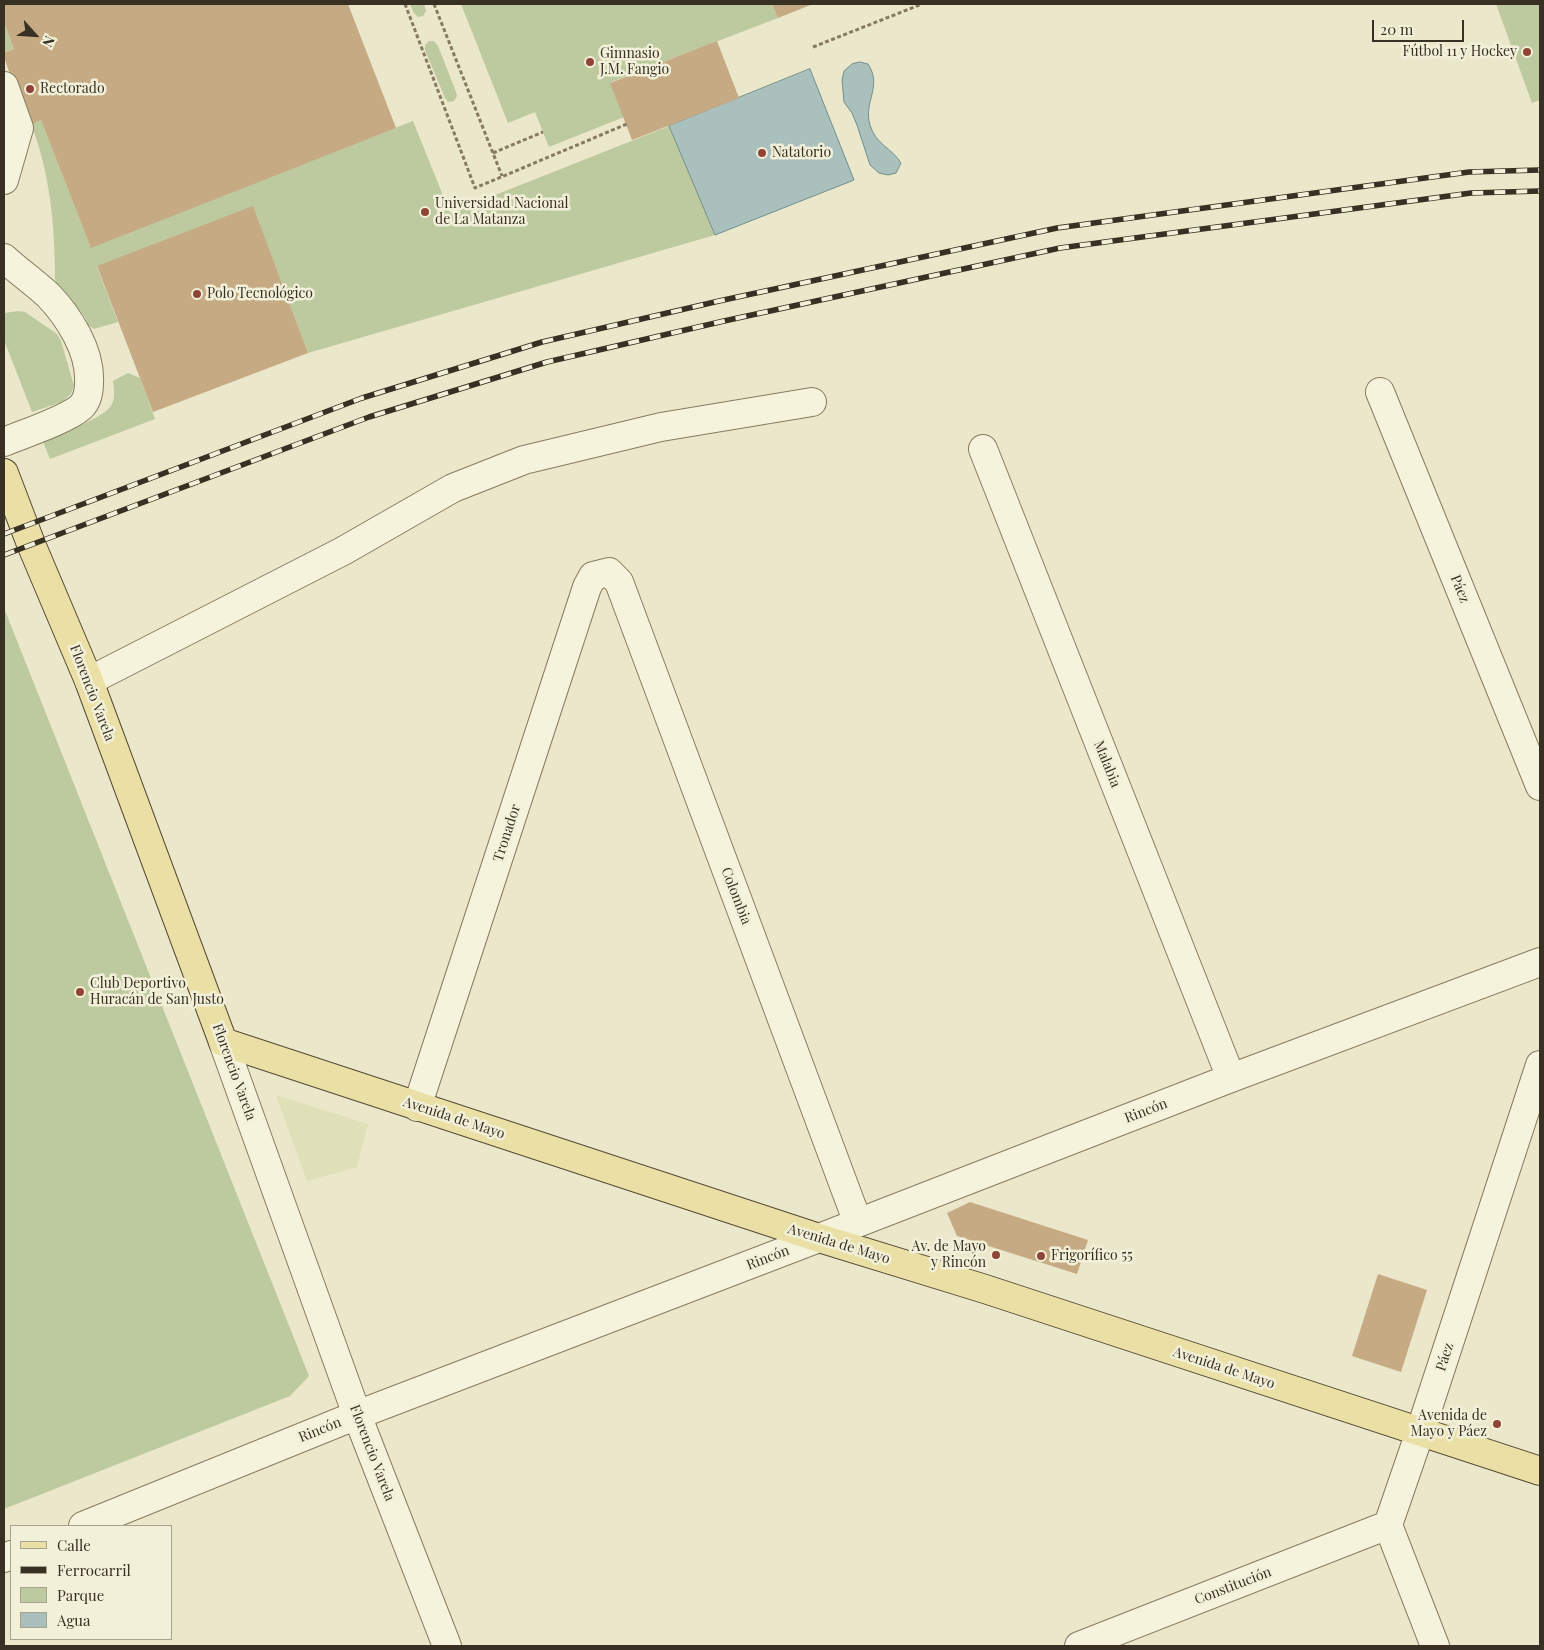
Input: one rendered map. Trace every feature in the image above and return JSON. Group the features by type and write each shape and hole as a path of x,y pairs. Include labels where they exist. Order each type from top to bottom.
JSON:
{"main road":[{"name":"Florencio Varela","path":"4,473 31,544 89,681 223,1042"},
{"name":"Avenida de Mayo","path":"223,1042 819,1238 985,1289 1540,1471"}],"street":[{"path":"4,86 19,128 4,180"},
{"path":"4,258 48,295 68,320 84,348 90,372 89,392 82,406 70,414 4,442"},
{"name":"Páez","path":"1380,392 1540,786"},
{"path":"89,681 343,551 453,488 524,460 661,427 812,402"},
{"name":"Malabia","path":"982,449 1231,1078"},
{"name":"Tronador","path":"417,1107 588,587 593,576 609,572"},
{"name":"Colombia","path":"609,572 619,582 858,1223"},
{"name":"Rincón","path":"85,1525 357,1415 1231,1078 1540,962"},
{"name":"Florencio Varela","path":"223,1042 357,1415 447,1646"},
{"name":"Páez","path":"1388,1525 1540,1065"},
{"path":"1388,1525 1435,1646"},
{"name":"Constitución","path":"1079,1646 1388,1525"}],"path":[{"path":"405,4 475,188 626,124"},
{"path":"434,4 502,176"},
{"path":"813,47 922,4"},
{"path":"493,152 543,132"}],"green space":[{"path":"410,4 424,4 426,11 423,16 418,17"},
{"name":"Gimnasio J.M. Fangio","path":"461,4 772,4 778,18 611,82 624,117 549,147 535,112 508,123"},
{"name":"Fútbol 11 y Hockey","path":"1496,4 1540,4 1540,100 1532,103"},
{"path":"4,22 14,49 4,53"},
{"path":"429,41 434,41 438,46 456,92 457,96 454,101 448,102 445,98 425,50 425,45"},
{"path":"41,120 91,247 413,121 450,213 669,126 715,235 308,353 253,207 97,267 118,322 94,329 88,325 85,317 57,286 55,279 54,239 50,200 43,161 31,124"},
{"path":"25,312 57,334 61,341 74,386 71,394 62,402 32,412 4,340 4,313"},
{"path":"128,373 140,378 155,419 50,459 42,439 78,426 105,412 113,401 113,381"},
{"name":"Club Deportivo Huracán de San Justo","path":"4,608 309,1376 290,1396 4,1509"},
{"path":"276,1095 368,1124 357,1167 307,1181"}],"water":[{"path":"860,62 868,64 874,80 869,109 870,125 880,142 901,163 896,173 888,175 879,173 870,165 857,125 852,113 844,102 842,80 844,71 852,64"},
{"name":"Natatorio","path":"810,69 854,180 715,235 669,126"}],"building":[{"path":"4,4 348,4 396,128 91,248 41,120 28,126 25,118 4,57 4,53 14,49 4,22"},
{"path":"772,4 813,4 778,18"},
{"path":"717,41 739,98 632,140 610,83"},
{"name":"Polo Tecnológico","path":"253,206 308,353 153,412 97,266"},
{"path":"970,1202 1088,1240 1077,1274 957,1236 947,1213"},
{"path":"1378,1274 1427,1290 1401,1372 1352,1356"}],"railway":[{"path":"4,534 362,398 542,342 719,301 1057,228 1469,172 1540,170"},
{"path":"4,555 369,417 547,362 724,321 1060,248 1471,193 1540,191"}],"place":[{"name":"Fútbol 11 y Hockey","path":"1527,52"},
{"name":"Gimnasio J.M. Fangio","path":"590,62"},
{"name":"Rectorado","path":"30,89"},
{"name":"Natatorio","path":"762,153"},
{"name":"Universidad Nacional de La Matanza","path":"425,212"},
{"name":"Polo Tecnológico","path":"197,294"},
{"name":"Club Deportivo Huracán de San Justo","path":"80,992"},
{"name":"Av. de Mayo y Rincón","path":"996,1255"},
{"name":"Frigorífico 55","path":"1041,1256"},
{"name":"Avenida de Mayo y Páez","path":"1497,1424"}]}
